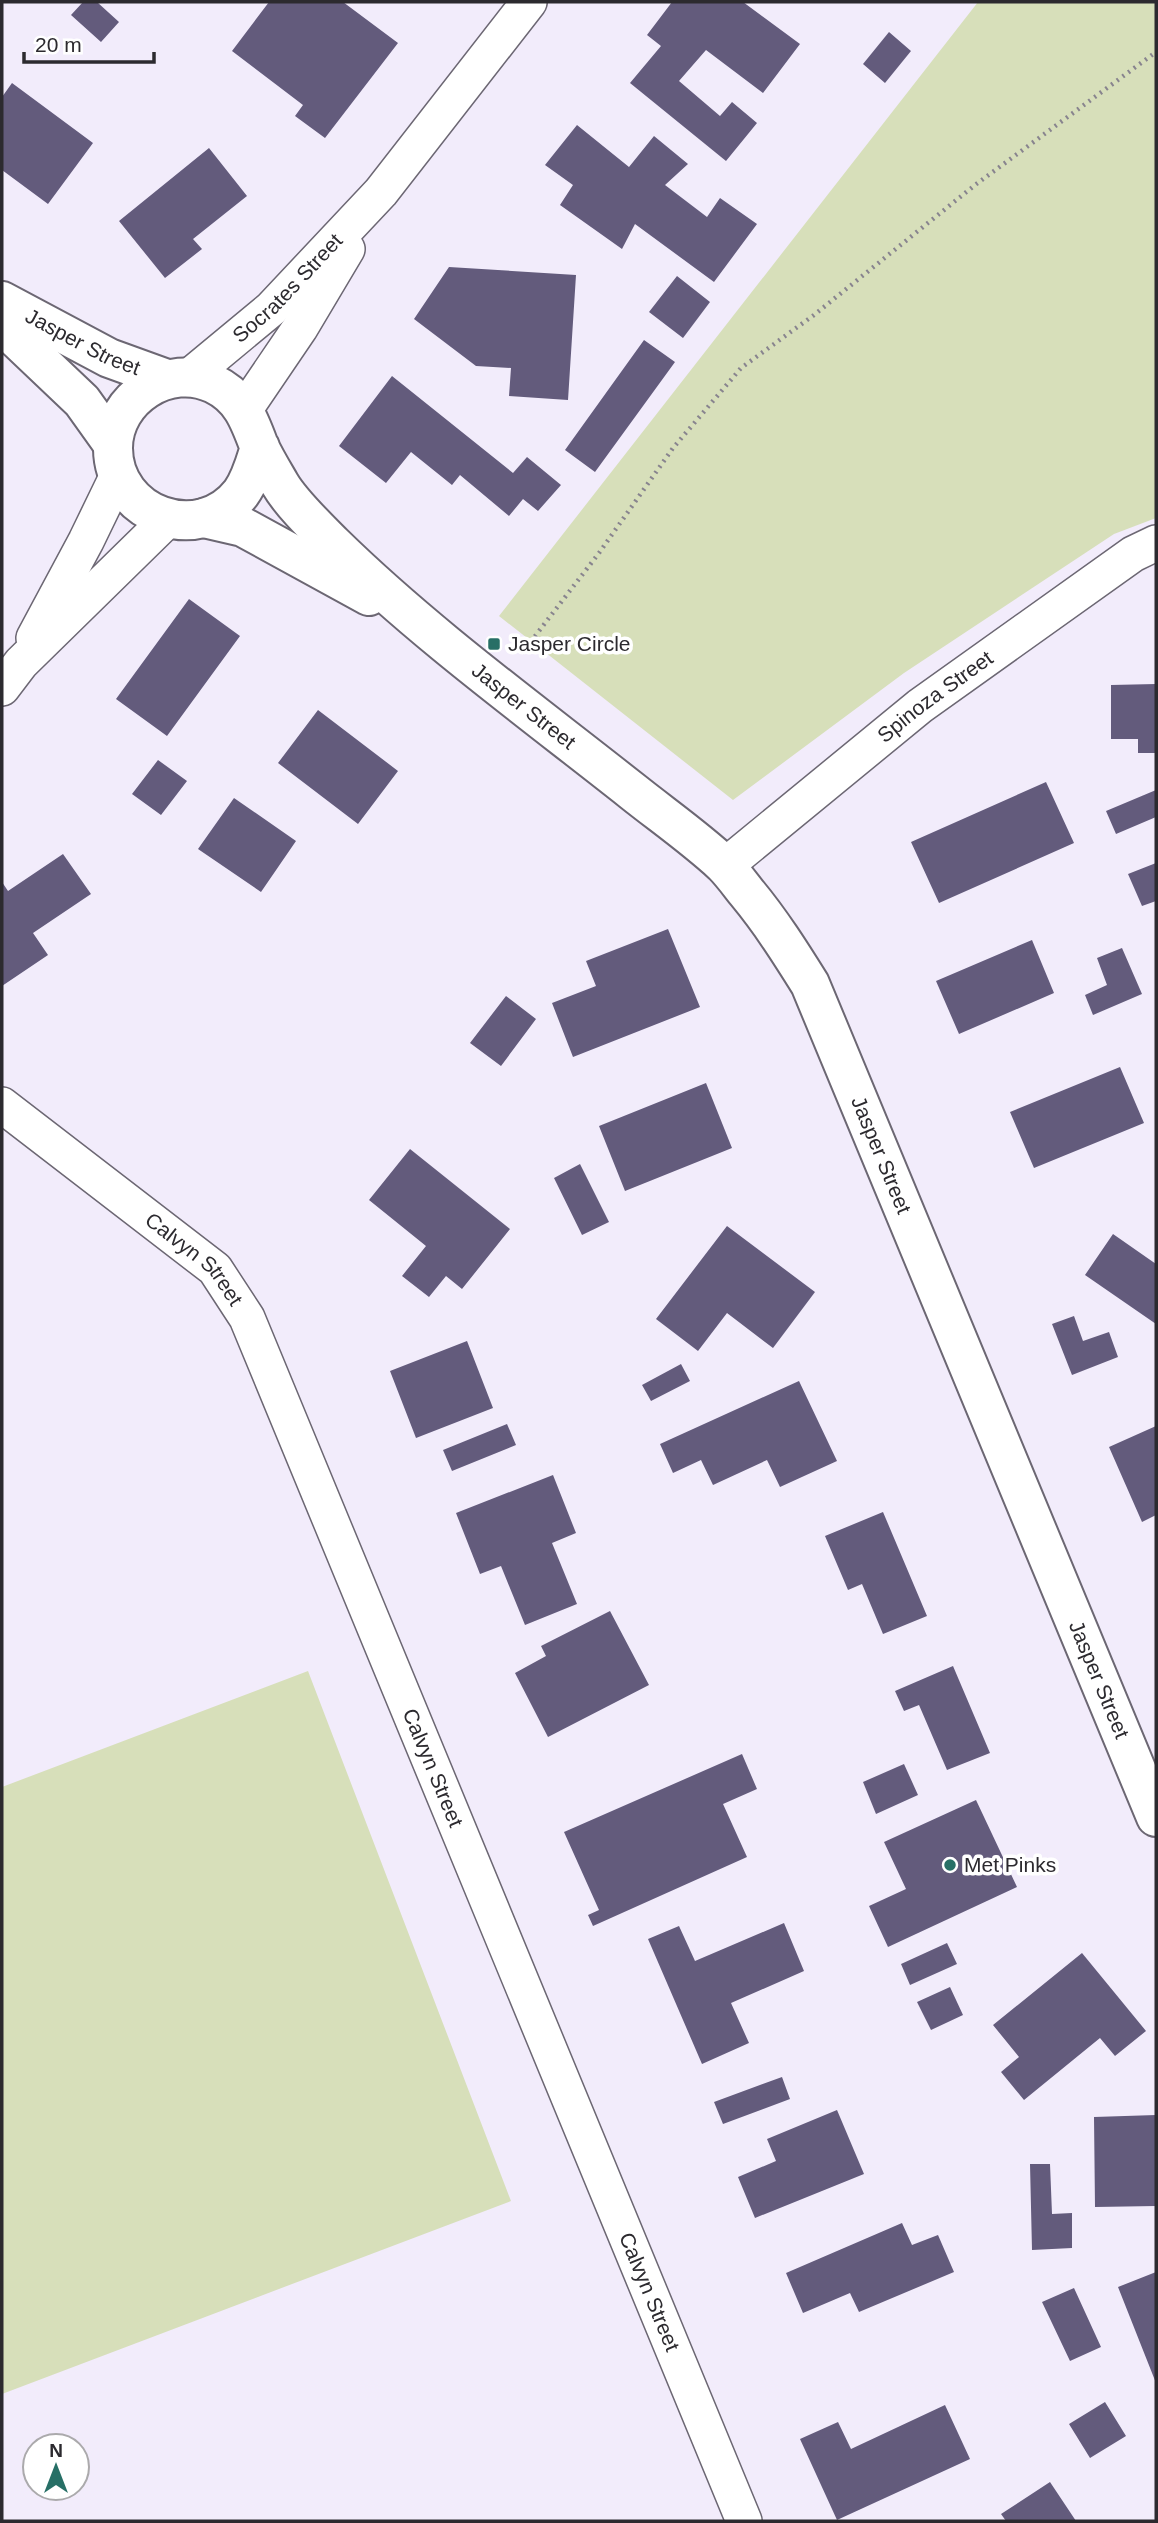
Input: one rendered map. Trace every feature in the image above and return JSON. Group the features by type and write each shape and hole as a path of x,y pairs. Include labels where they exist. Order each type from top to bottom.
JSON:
{"street":[{"name":"Socrates Street","path":"178,378 271,309 381,192 529,2"},
{"name":"Socrates Street","path":"245,409 300,328 381,192"},
{"name":"Jasper Street","path":"2,301 109,358 178,378"},
{"name":"Jasper Street","path":"2,324 82,401 115,459"},
{"path":"178,378 210,382 230,393 245,409 260,447 252,474 241,493 224,509 186,518 11,676 86,541 115,459 118,422 129,402 146,388 178,378"},
{"name":"Jasper Street","path":"260,447 282,487 332,543 425,626 725,866 771,923 810,984 1156,1817"},
{"path":"115,459 126,490 137,503 186,518"},
{"name":"Jasper Street","path":"186,518 243,527 425,626"},
{"name":"Spinoza Street","path":"725,866 920,706 1133,554 1156,543"},
{"name":"Calvyn Street","path":"2,1105 215,1269 247,1318 744,2521"}],"path":[{"path":"498,685 599,553 673,448 741,368 814,315 975,185 1156,52"}],"green space":[{"path":"978,2 1156,2 1156,518 1114,534 904,673 733,800 499,616"},
{"path":"308,1671 511,2201 2,2394 2,1787"}],"building":[{"path":"83,2 97,2 119,22 101,42 71,15"},
{"path":"269,2 343,2 398,43 325,138 295,116 303,105 232,51"},
{"path":"672,2 743,2 800,44 763,93 706,50 679,81 720,116 732,102 757,123 726,161 630,83 661,46 647,35"},
{"path":"889,32 911,51 885,83 863,64"},
{"path":"12,83 93,143 48,204 2,170 2,97"},
{"path":"577,125 629,167 654,136 688,164 665,185 707,217 720,198 757,224 714,282 635,224 622,249 560,205 573,185 545,165"},
{"path":"209,148 247,196 193,239 202,249 165,278 119,221"},
{"path":"449,267 576,275 568,400 509,396 511,368 476,366 414,319"},
{"path":"677,276 710,302 683,338 649,312"},
{"path":"644,340 675,362 595,472 565,450"},
{"path":"392,376 513,473 527,457 561,485 538,511 523,499 509,516 460,475 452,485 411,452 386,483 339,446"},
{"path":"189,599 240,636 167,736 116,699"},
{"path":"1156,684 1156,753 1138,753 1138,739 1111,739 1111,685"},
{"path":"318,710 398,771 358,824 278,763"},
{"path":"158,760 187,781 161,815 132,794"},
{"path":"1046,782 1074,843 939,903 911,842"},
{"path":"1156,790 1156,817 1116,834 1106,811"},
{"path":"234,798 296,841 261,892 198,849"},
{"path":"63,854 91,894 33,933 48,955 2,986 2,882 8,891"},
{"path":"1156,863 1156,901 1142,906 1128,874"},
{"path":"668,929 700,1007 573,1057 552,1003 596,986 586,961"},
{"path":"1032,940 1054,993 959,1034 936,981"},
{"path":"1122,948 1142,994 1093,1015 1085,995 1107,985 1097,958"},
{"path":"506,996 536,1019 501,1066 470,1043"},
{"path":"1120,1067 1144,1123 1034,1168 1010,1112"},
{"path":"706,1083 732,1148 625,1191 599,1126"},
{"path":"410,1149 510,1229 462,1289 446,1276 429,1297 402,1276 426,1246 369,1200"},
{"path":"580,1164 609,1222 582,1235 554,1178"},
{"path":"727,1226 815,1292 773,1348 727,1313 698,1351 656,1319"},
{"path":"1113,1234 1156,1264 1156,1324 1085,1275"},
{"path":"1074,1316 1083,1341 1109,1332 1118,1357 1072,1375 1052,1324"},
{"path":"467,1341 493,1408 416,1438 390,1371"},
{"path":"681,1364 690,1381 651,1401 642,1385"},
{"path":"799,1381 837,1461 780,1487 767,1460 713,1485 701,1460 673,1473 660,1444"},
{"path":"507,1424 516,1445 452,1471 443,1450"},
{"path":"1156,1426 1156,1515 1142,1522 1109,1447"},
{"path":"553,1475 576,1533 552,1543 577,1604 525,1625 501,1566 480,1574 456,1513"},
{"path":"883,1512 927,1616 883,1634 862,1584 848,1590 825,1536"},
{"path":"610,1611 649,1685 548,1737 515,1673 546,1656 541,1646"},
{"path":"953,1666 990,1753 947,1770 919,1705 904,1711 895,1691"},
{"path":"742,1754 757,1789 723,1804 747,1857 593,1926 588,1915 599,1910 564,1832"},
{"path":"904,1764 918,1795 876,1814 863,1782"},
{"name":"Met Pinks","path":"976,1800 1017,1887 888,1947 869,1906 906,1889 884,1842"},
{"path":"784,1923 804,1971 731,2003 749,2043 702,2064 648,1939 679,1926 695,1961"},
{"path":"947,1943 957,1964 910,1985 901,1964"},
{"path":"1082,1953 1146,2031 1115,2056 1100,2038 1024,2100 1001,2072 1019,2057 993,2025"},
{"path":"950,1987 963,2015 931,2030 917,2002"},
{"path":"782,2077 790,2099 723,2124 714,2102"},
{"path":"837,2110 864,2174 755,2218 738,2177 776,2161 767,2139"},
{"path":"1156,2115 1156,2206 1095,2207 1094,2117"},
{"path":"1030,2164 1050,2164 1052,2214 1072,2213 1072,2248 1032,2250"},
{"path":"902,2223 912,2245 938,2235 954,2272 859,2312 850,2293 803,2313 786,2273"},
{"path":"1156,2272 1156,2383 1118,2287"},
{"path":"1074,2288 1101,2347 1070,2361 1042,2302"},
{"path":"1105,2402 1126,2436 1090,2458 1069,2424"},
{"path":"945,2405 970,2459 837,2520 800,2439 838,2422 851,2449"},
{"path":"1050,2482 1076,2521 1006,2521 1001,2514"}],"place":[{"name":"Jasper Circle","path":"494,644"},
{"name":"Met Pinks","path":"950,1865"}]}
